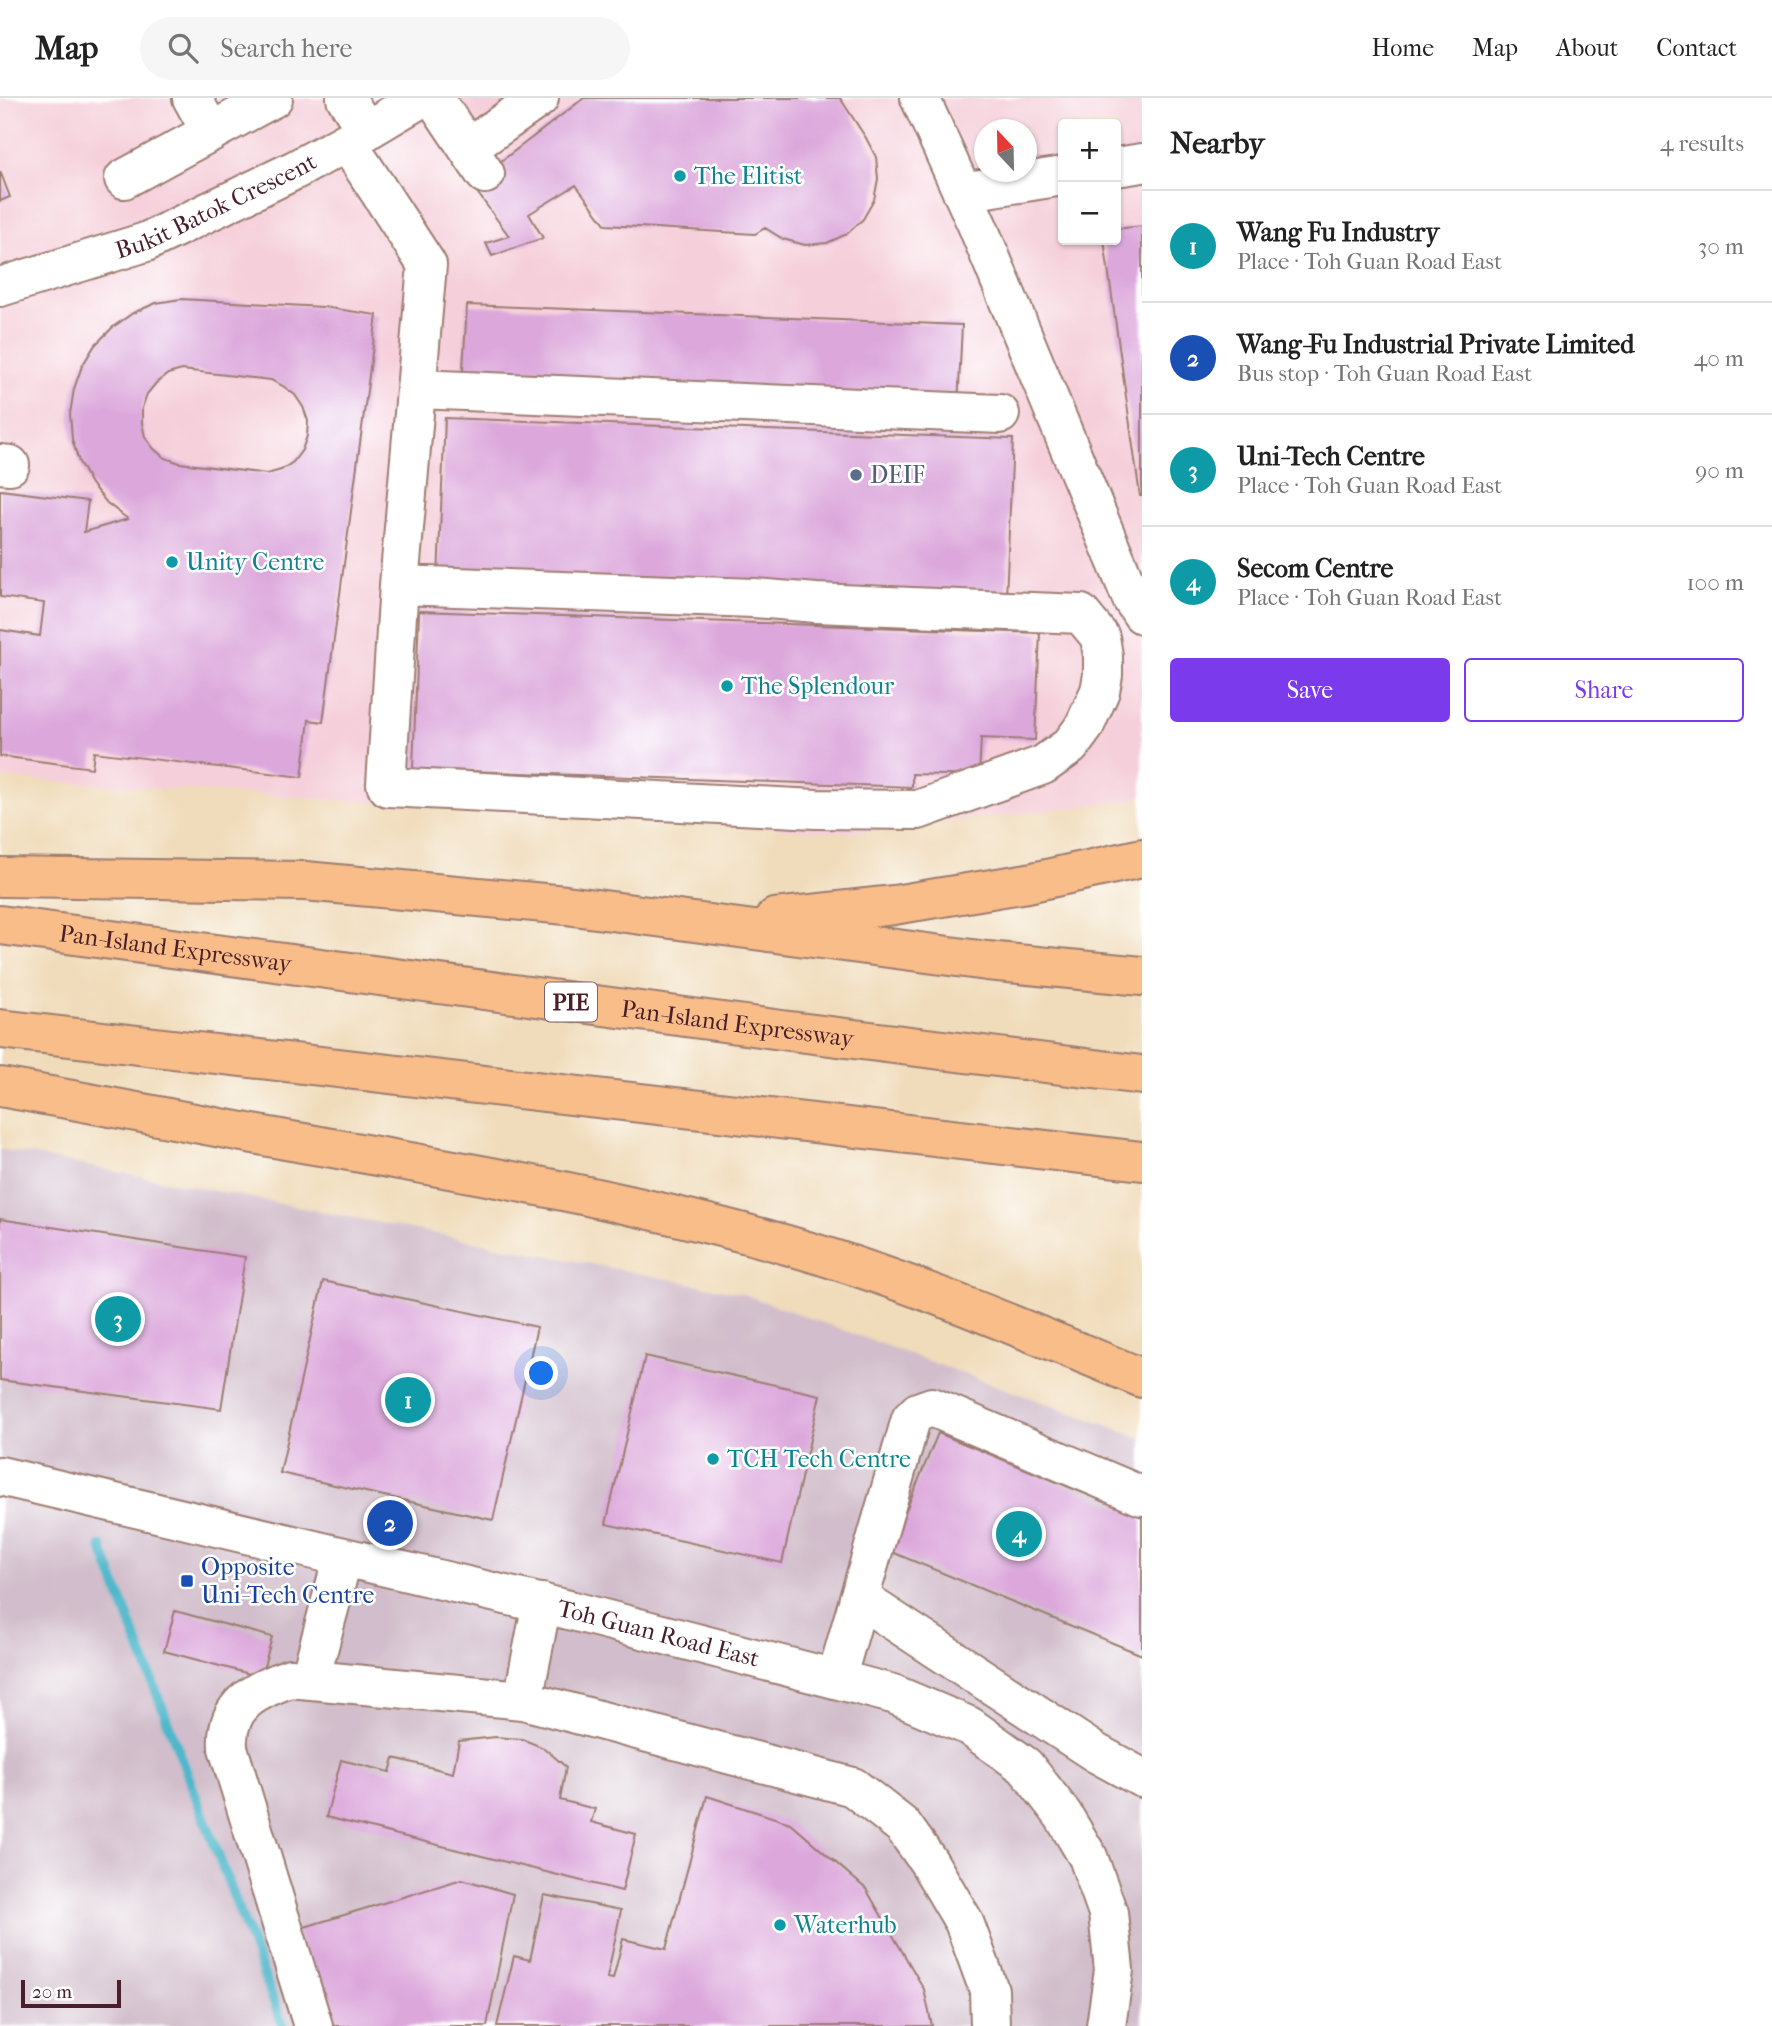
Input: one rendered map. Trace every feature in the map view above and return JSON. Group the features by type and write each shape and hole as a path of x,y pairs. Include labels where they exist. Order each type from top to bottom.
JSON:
{"highway":[{"path":"718,925 894,905 1028,883 1141,858"},
{"path":"0,877 305,881 566,905 987,961 1142,976"},
{"name":"Pan-Island Expressway","path":"0,925 782,1030 1142,1075"},
{"path":"0,1029 1142,1161"},
{"path":"0,1087 575,1192 779,1242 860,1267 1029,1331 1142,1378"}],"street":[{"path":"192,98 211,132"},
{"path":"124,179 273,98"},
{"path":"346,98 356,137 426,262 398,585 388,787 816,809 918,810 1043,765 1070,746 1084,727 1100,691 1103,676 1100,637 1081,614 754,598 398,585"},
{"name":"Bukit Batok Crescent","path":"0,287 146,242 295,170 421,98"},
{"path":"434,98 476,161 539,98"},
{"path":"920,98 1132,599 1142,614"},
{"path":"1121,166 1142,163"},
{"path":"962,192 1058,177"},
{"path":"417,389 1000,414"},
{"path":"836,1679 911,1419 918,1412 932,1407 1142,1496"},
{"name":"Toh Guan Road East","path":"0,1476 200,1508 342,1557 542,1603 892,1694 969,1726 1025,1766 1063,1815 1087,1857 1108,1913 1114,1970 1106,2026"},
{"path":"310,1679 342,1557"},
{"path":"859,1598 1096,1753 1142,1778"},
{"path":"523,1700 542,1603"},
{"path":"313,2026 228,1748 227,1732 232,1718 246,1698 265,1687 290,1678 523,1700 853,1787 904,1826 964,1922 989,1990 990,2026"}],"shaded area":[{"path":"0,98 1142,98 1142,795 1128,801 849,833 0,778"},
{"path":"0,1149 740,1293 1142,1438 1142,2026 0,2026"}],"building":[{"name":"The Elitist","path":"584,98 840,98 876,157 878,179 874,200 863,219 847,234 827,243 805,245 783,239 765,228 755,234 606,225 576,185 529,214 543,238 492,256 486,243 509,236 471,184"},
{"path":"0,171 10,197 0,201"},
{"path":"1142,226 1142,496 1105,245 1121,245 1121,228"},
{"name":"Unity Centre","path":"181,299 323,307 377,315 323,722 309,720 302,777 94,752 92,768 0,756 0,630 40,636 44,603 0,597 0,490 88,501 84,532 128,519 107,503 91,484 79,462 72,439 70,414 74,389 82,366 95,345 113,327 133,313 156,303","holes":["182,370 271,380 295,395 308,421 302,450 293,462 281,470 267,474 180,463 165,458 145,437 142,408 147,394 168,374"]},
{"path":"467,305 962,325 958,406 462,386"},
{"path":"445,418 1013,439 1006,598 438,577"},
{"name":"The Splendour","path":"419,611 1040,633 1035,740 981,738 979,776 912,774 912,787 413,769"},
{"path":"0,1219 245,1257 221,1409 0,1380"},
{"path":"323,1281 537,1327 493,1520 280,1473"},
{"name":"TCH Tech Centre","path":"645,1356 820,1395 782,1563 606,1524"},
{"path":"938,1433 1142,1517 1142,1655 889,1551"},
{"path":"175,1611 272,1637 261,1677 164,1651"},
{"path":"496,1737 522,1739 544,1748 566,1767 560,1800 595,1809 591,1822 636,1834 622,1891 326,1817 341,1760 390,1772 394,1758 453,1773 459,1741"},
{"name":"Waterhub","path":"707,1796 790,1823 866,1889 924,1989 932,2026 497,2026 514,1956 530,1960 544,1895 621,1910 607,1978 613,1979 623,1939 666,1949"},
{"path":"462,1879 513,1894 487,2026 328,2026 298,1929"}],"waterway":[{"path":"101,1546 283,2026"}],"place":[{"name":"The Elitist","path":"680,176"},
{"name":"DEIF","path":"856,475"},
{"name":"Unity Centre","path":"172,562"},
{"name":"The Splendour","path":"727,686"},
{"name":"Uni-Tech Centre","path":"118,1319"},
{"name":"Wang Fu Industry","path":"408,1400"},
{"name":"TCH Tech Centre","path":"713,1459"},
{"name":"Wang-Fu Industrial Private Limited","path":"390,1523"},
{"name":"Secom Centre","path":"1019,1534"},
{"name":"Opposite Uni-Tech Centre","path":"187,1581"},
{"name":"Waterhub","path":"780,1925"}]}
